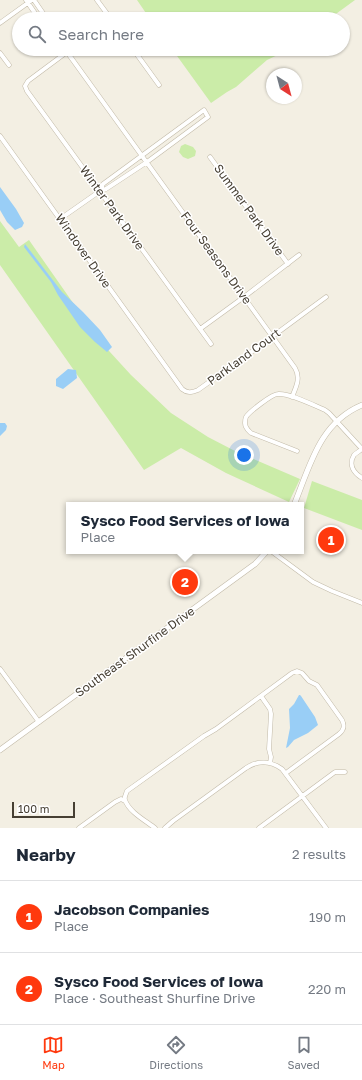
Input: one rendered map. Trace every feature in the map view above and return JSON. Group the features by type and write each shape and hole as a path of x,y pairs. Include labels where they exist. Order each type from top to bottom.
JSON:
{"street":[{"path":"14,12 27,2 33,0 42,12"},
{"path":"97,0 106,12"},
{"path":"27,2 34,12"},
{"path":"0,23 12,14"},
{"path":"0,52 9,65"},
{"name":"Winter Park Drive","path":"60,56 28,81 25,86 29,94 211,344"},
{"name":"Four Seasons Drive","path":"72,56 142,156 297,371 298,381 292,397"},
{"path":"138,56 159,85"},
{"path":"60,219 100,191 106,189 147,162 208,117 204,110 103,184 100,191"},
{"name":"Windover Drive","path":"0,136 166,367"},
{"name":"Summer Park Drive","path":"210,157 288,264"},
{"path":"200,329 299,255"},
{"name":"Parkland Court","path":"166,367 182,389 189,393 194,392 326,297"},
{"path":"297,451 251,433 246,429 245,418 271,396 277,394 292,397 325,410 362,449 354,456 352,462 352,469 362,478"},
{"path":"295,502 316,450 327,431 336,421 362,405"},
{"name":"Southeast Shurfine Drive","path":"0,750 255,564 264,554"},
{"path":"275,554 313,582 362,603"},
{"path":"0,669 38,722"},
{"path":"125,801 127,792 292,673 299,671 309,681 317,685 344,723 343,729 339,734 286,773"},
{"path":"261,696 270,709 271,714 269,749 271,757 270,763"},
{"path":"165,828 172,821 250,765 260,762 278,766 286,773 326,828"},
{"path":"259,828 335,772 345,772"},
{"path":"79,828 121,799 125,801 134,813 155,828"}],"green space":[{"path":"137,0 355,0 339,12 145,12"},
{"path":"177,56 276,56 267,60 236,87 211,103"},
{"path":"185,144 193,147 196,151 195,156 188,159 183,157 179,152 181,146"},
{"path":"0,221 19,247 29,240 99,340 131,375 171,413 208,437 235,451 300,479 289,502 226,473 181,448 144,470 0,265"},
{"path":"312,481 362,500 362,530 304,508"}],"water":[{"path":"0,187 24,223 22,227 15,230 7,222 0,210"},
{"path":"25,244 62,292 100,330 112,347 107,352 80,327 51,282 24,247"},
{"path":"68,369 76,370 77,378 63,389 56,386 56,379"},
{"path":"0,423 5,423 7,426 6,430 0,436"},
{"path":"299,695 315,717 318,725 308,733 294,740 286,748 290,728 289,709"}],"place":[{"name":"Jacobson Companies","path":"331,540"},
{"name":"Sysco Food Services of Iowa","path":"185,582"}]}
